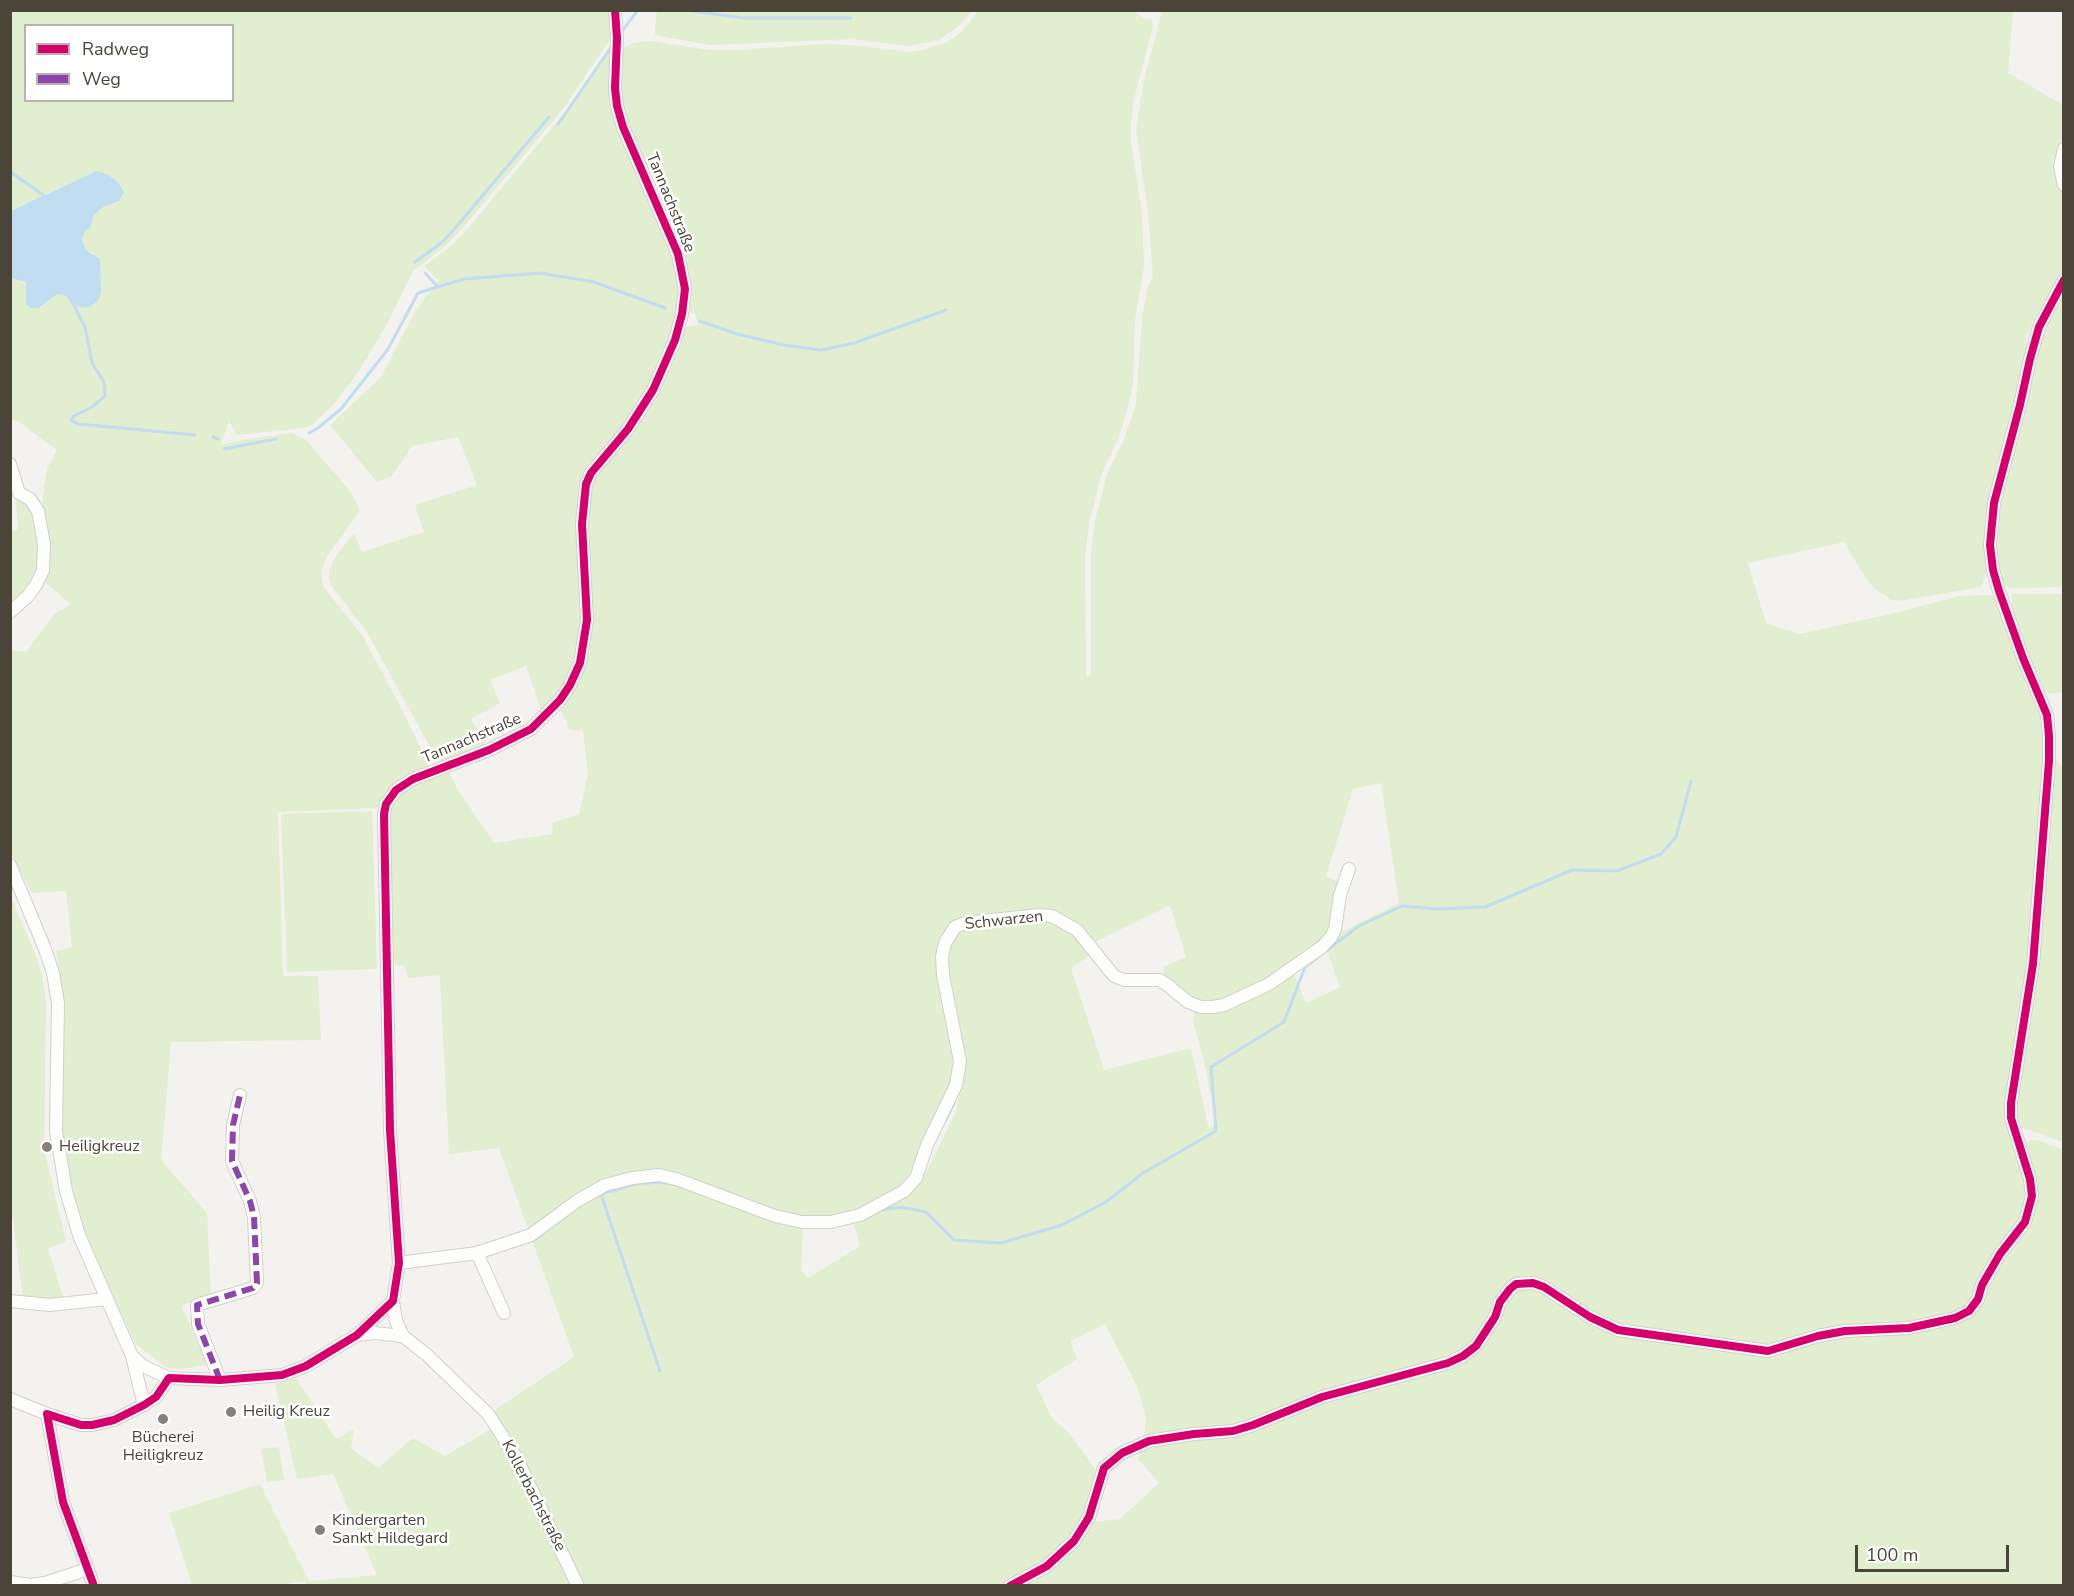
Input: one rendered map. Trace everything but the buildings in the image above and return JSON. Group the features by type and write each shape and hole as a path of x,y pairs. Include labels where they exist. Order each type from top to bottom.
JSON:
{"street":[{"name":"Tannachstraße","path":"403,1336 396,1321 393,1301 399,1263 390,1130 384,814 386,804 396,790 413,779 489,750 531,729 560,700 570,685 580,663 587,621 582,524 586,484 591,473 628,429 653,390 675,340 682,314 685,289 678,254 617,106 615,10"},
{"path":"2064,149 2060,167 2064,185"},
{"path":"1010,1586 1047,1566 1074,1541 1089,1517 1104,1468 1122,1453 1149,1441 1233,1431 1322,1397 1448,1363 1463,1356 1476,1346 1487,1332 1500,1302 1510,1289 1523,1282 1544,1287 1590,1317 1618,1330 1768,1351 1818,1336 1845,1331 1909,1328 1955,1318 1969,1311 1978,1299 1982,1285 2000,1254 2025,1222 2032,1196 2030,1179 2011,1118 2010,1104 2033,964 2049,736 2047,715 2023,658 1999,591 1993,570 1990,545 1994,503 2033,348 2039,327 2064,280"},
{"path":"10,464 19,493 30,499 38,511 44,544 43,570 36,585 28,596 10,612"},
{"path":"10,865 53,973 58,1003 56,1100 59,1160 66,1191 79,1235 132,1356 144,1405"},
{"name":"Schwarzen","path":"477,1253 531,1234 577,1201 605,1185 659,1175 679,1180 775,1216 802,1222 831,1222 861,1215 904,1191 916,1178 927,1145 956,1085 960,1060 943,975 942,957 945,943 956,927 965,923 1040,915 1052,916 1077,930 1114,976 1124,980 1159,980 1188,1002 1201,1007 1213,1007 1224,1005 1269,984 1322,947 1332,937 1340,895 1349,869"},
{"path":"220,1380 198,1324 197,1305 253,1288 257,1283 254,1217 250,1201 232,1161 233,1125 240,1095"},
{"path":"399,1263 477,1253 504,1313"},
{"path":"10,1301 50,1305 107,1299"},
{"path":"132,1356 143,1366 169,1378 220,1380 282,1375 306,1366 357,1335 393,1301"},
{"path":"357,1335 374,1333 403,1336"},
{"name":"Kollerbachstraße","path":"403,1336 427,1355 488,1413 516,1456 578,1586"},
{"path":"10,1399 81,1425 92,1425 114,1420 144,1405 156,1397 169,1378"},
{"path":"47,1414 63,1502 94,1586"},
{"path":"10,1582 31,1585 88,1569"}],"green space":[{"path":"657,10 972,11 961,24 939,40 908,46 852,39 710,45 654,35"},
{"path":"1134,10 1145,20 1151,18 1153,27 1133,103 1131,127 1142,214 1144,266 1135,320 1133,384 1119,437 1102,472 1089,524 1085,555 1086,677 1091,676 1091,555 1094,525 1107,474 1124,439 1136,405 1142,320 1147,289 1153,277 1148,213 1136,129 1144,80 1162,11 2013,11 2008,73 2063,105 2063,140 2054,168 2063,197 2063,271 2026,336 2028,357 1988,501 1985,543 1988,568 1981,587 1900,601 1892,600 1875,589 1865,577 1844,542 1748,563 1766,623 1799,634 1959,596 1995,595 2017,659 2043,716 2046,758 2029,963 2007,1103 2007,1118 2026,1180 2028,1196 2021,1219 1978,1282 1970,1303 1974,1311 1982,1300 1986,1285 2003,1256 2027,1224 2033,1210 2036,1197 2034,1178 2025,1144 2031,1140 2040,1141 2063,1150 2063,1585 584,1585 535,1484 493,1411 574,1357 532,1240 579,1204 607,1189 658,1180 677,1183 803,1229 801,1270 808,1278 860,1246 854,1224 905,1194 918,1179 921,1183 957,1109 963,1060 946,974 945,957 952,936 958,929 967,925 1040,918 1064,925 1075,933 1087,946 1085,947 1090,955 1071,968 1104,1070 1191,1048 1209,1129 1216,1124 1206,1070 1193,1020 1194,1012 1199,1009 1213,1011 1224,1008 1294,974 1306,1003 1340,987 1326,948 1338,934 1399,903 1381,783 1353,789 1326,876 1338,882 1329,936 1292,965 1267,980 1222,1001 1201,1002 1189,998 1164,978 1164,967 1186,957 1170,905 1093,943 1069,919 1053,913 1040,912 965,920 952,925 940,940 938,957 956,1061 948,1097 922,1143 909,1174 899,1186 860,1209 830,1219 802,1218 775,1212 679,1176 659,1171 596,1182 545,1223 529,1232 499,1148 449,1154 440,975 408,978 405,966 394,965 390,810 392,800 398,791 447,768 458,790 494,843 553,834 552,823 579,814 588,774 583,731 569,729 561,710 562,704 573,691 583,666 591,621 586,523 590,485 604,463 631,431 655,392 685,327 698,325 695,313 687,313 689,288 681,253 626,125 620,105 617,88 620,54 624,48 633,43 650,41 709,50 825,44 909,52 942,44 955,37 978,11","holes":["1520,1277 1534,1280 1562,1293 1607,1320 1619,1324 1738,1345 1767,1346 1794,1339 1790,1351 1769,1355 1615,1335 1587,1322 1541,1291 1524,1287 1513,1292 1504,1304 1490,1335 1479,1350 1467,1360 1449,1368 1323,1402 1234,1436 1193,1438 1141,1450 1138,1459 1159,1483 1120,1519 1093,1522 1074,1536 1085,1514 1098,1473 1068,1432 1052,1418 1036,1385 1077,1359 1070,1341 1105,1324 1137,1386 1146,1417 1144,1439 1193,1430 1233,1426 1252,1421 1288,1404 1446,1359 1473,1344 1483,1330 1505,1285"]},
{"path":"10,11 611,11 613,28 611,38 563,109 461,230 444,247 413,271 386,326 357,374 333,405 312,425 303,428 237,435 229,421 221,445 292,433 306,440 351,492 360,511 327,556 321,571 322,581 324,588 362,635 428,762 427,768 385,797 377,808 278,812 283,976 318,976 321,1040 171,1042 161,1160 207,1213 211,1296 181,1305 207,1365 180,1369 165,1367 135,1343 78,1219 65,1159 61,1090 64,1001 56,951 72,947 66,891 32,893 11,854 11,650 26,652 54,614 71,604 43,581 46,533 42,500 47,469 57,450 19,422 11,419 11,278 26,282 26,304 40,308 57,294 66,296 71,303 101,291 100,267 93,253 86,250 82,240 85,231 90,228 94,215 103,207 119,201 124,192 118,182 107,174 96,171 46,195 11,170"},
{"path":"611,46 614,46 612,88 674,254 681,290 672,339 649,388 625,427 588,471 583,620 576,663 568,684 542,713 526,666 490,680 500,703 471,719 486,745 444,762 437,760 367,632 331,585 329,571 334,559 354,533 362,552 424,532 415,505 477,485 458,437 412,446 392,476 377,482 330,425 381,377 417,308 439,281 424,266 464,233 566,111"},
{"path":"11,175 42,196 11,211"},
{"path":"2063,289 2063,587 2011,588 2001,584 1995,545 1999,504 2043,329"},
{"path":"16,501 26,501 33,511 38,525 40,568 33,583 10,609 10,532 18,530"},
{"path":"2012,594 2063,594 2063,692 2047,694 2028,656 2012,608"},
{"path":"2054,757 2064,769 2063,1142 2020,1127 2015,1118"},
{"path":"372,811 377,969 287,972 281,814"},
{"path":"10,896 34,951 42,975 46,1003 44,1150 66,1241 48,1249 64,1300 23,1299 13,1218 11,1217"},
{"path":"296,1378 336,1439 354,1429 351,1448 378,1468 413,1438 445,1456 491,1429 513,1460 573,1585 307,1586 305,1581 273,1586 192,1585 169,1513 260,1484 309,1581 377,1575 333,1474 297,1479 275,1384"},
{"path":"279,1447 284,1480 267,1482 261,1449"}],"water":[{"path":"11,170 46,195 96,171 107,174 118,182 124,192 119,201 103,207 94,215 90,228 85,231 82,240 86,250 100,259 101,291 99,299 90,307 78,307 66,296 57,294 39,308 31,308 26,304 26,282 11,278 11,211 42,196 11,175"}],"waterway":[{"path":"622,31 638,10"},
{"path":"684,10 744,18 851,18"},
{"path":"558,124 612,46"},
{"path":"415,262 451,233 549,117"},
{"path":"425,273 438,287"},
{"path":"309,433 341,409 388,349 418,293 464,279 540,273 594,282 665,308"},
{"path":"71,300 85,327 92,363 104,382 105,396 71,420 78,424 195,435"},
{"path":"700,321 737,334 784,345 821,350 854,343 946,310"},
{"path":"213,437 218,439"},
{"path":"224,449 276,439"},
{"path":"1326,951 1359,926 1402,906 1436,909 1485,907 1572,870 1617,871 1661,854 1676,837 1691,781"},
{"path":"880,1210 901,1207 926,1212 954,1240 1001,1243 1062,1225 1106,1202 1143,1173 1216,1131 1211,1067 1284,1022 1305,967 1318,957"},
{"path":"945,1121 955,1101"},
{"path":"660,1371 601,1194 636,1184 661,1182 671,1184"}],"marked path":[{"path":"220,1380 198,1324 197,1305 253,1288 257,1283 254,1217 250,1201 232,1161 233,1125 240,1095"}],"cycle path":[{"path":"94,1586 63,1502 47,1414 81,1425 92,1425 114,1420 144,1405 156,1397 169,1378 220,1380 282,1375 306,1366 357,1335 393,1301 399,1263 390,1130 384,814 386,804 396,790 413,779 489,750 531,729 560,700 570,685 580,663 587,620 582,524 586,484 591,473 628,429 653,390 675,340 682,314 685,289 678,254 623,127 617,106 615,10"},
{"path":"1010,1586 1047,1566 1074,1541 1089,1517 1104,1468 1122,1453 1149,1441 1233,1431 1322,1397 1448,1363 1463,1356 1476,1346 1495,1317 1500,1302 1516,1284 1533,1283 1544,1287 1590,1317 1618,1330 1768,1351 1818,1336 1845,1331 1909,1328 1955,1318 1969,1311 1978,1299 1982,1285 2000,1254 2025,1222 2032,1196 2030,1179 2011,1118 2011,1103 2033,964 2049,736 2047,715 2023,658 1999,591 1993,570 1990,545 1994,503 2030,359 2039,327 2064,280"}],"place":[{"name":"Heiligkreuz","path":"47,1147"},
{"name":"Heilig Kreuz","path":"231,1412"},
{"name":"Bücherei Heiligkreuz","path":"163,1419"},
{"name":"Kindergarten Sankt Hildegard","path":"320,1530"}]}
